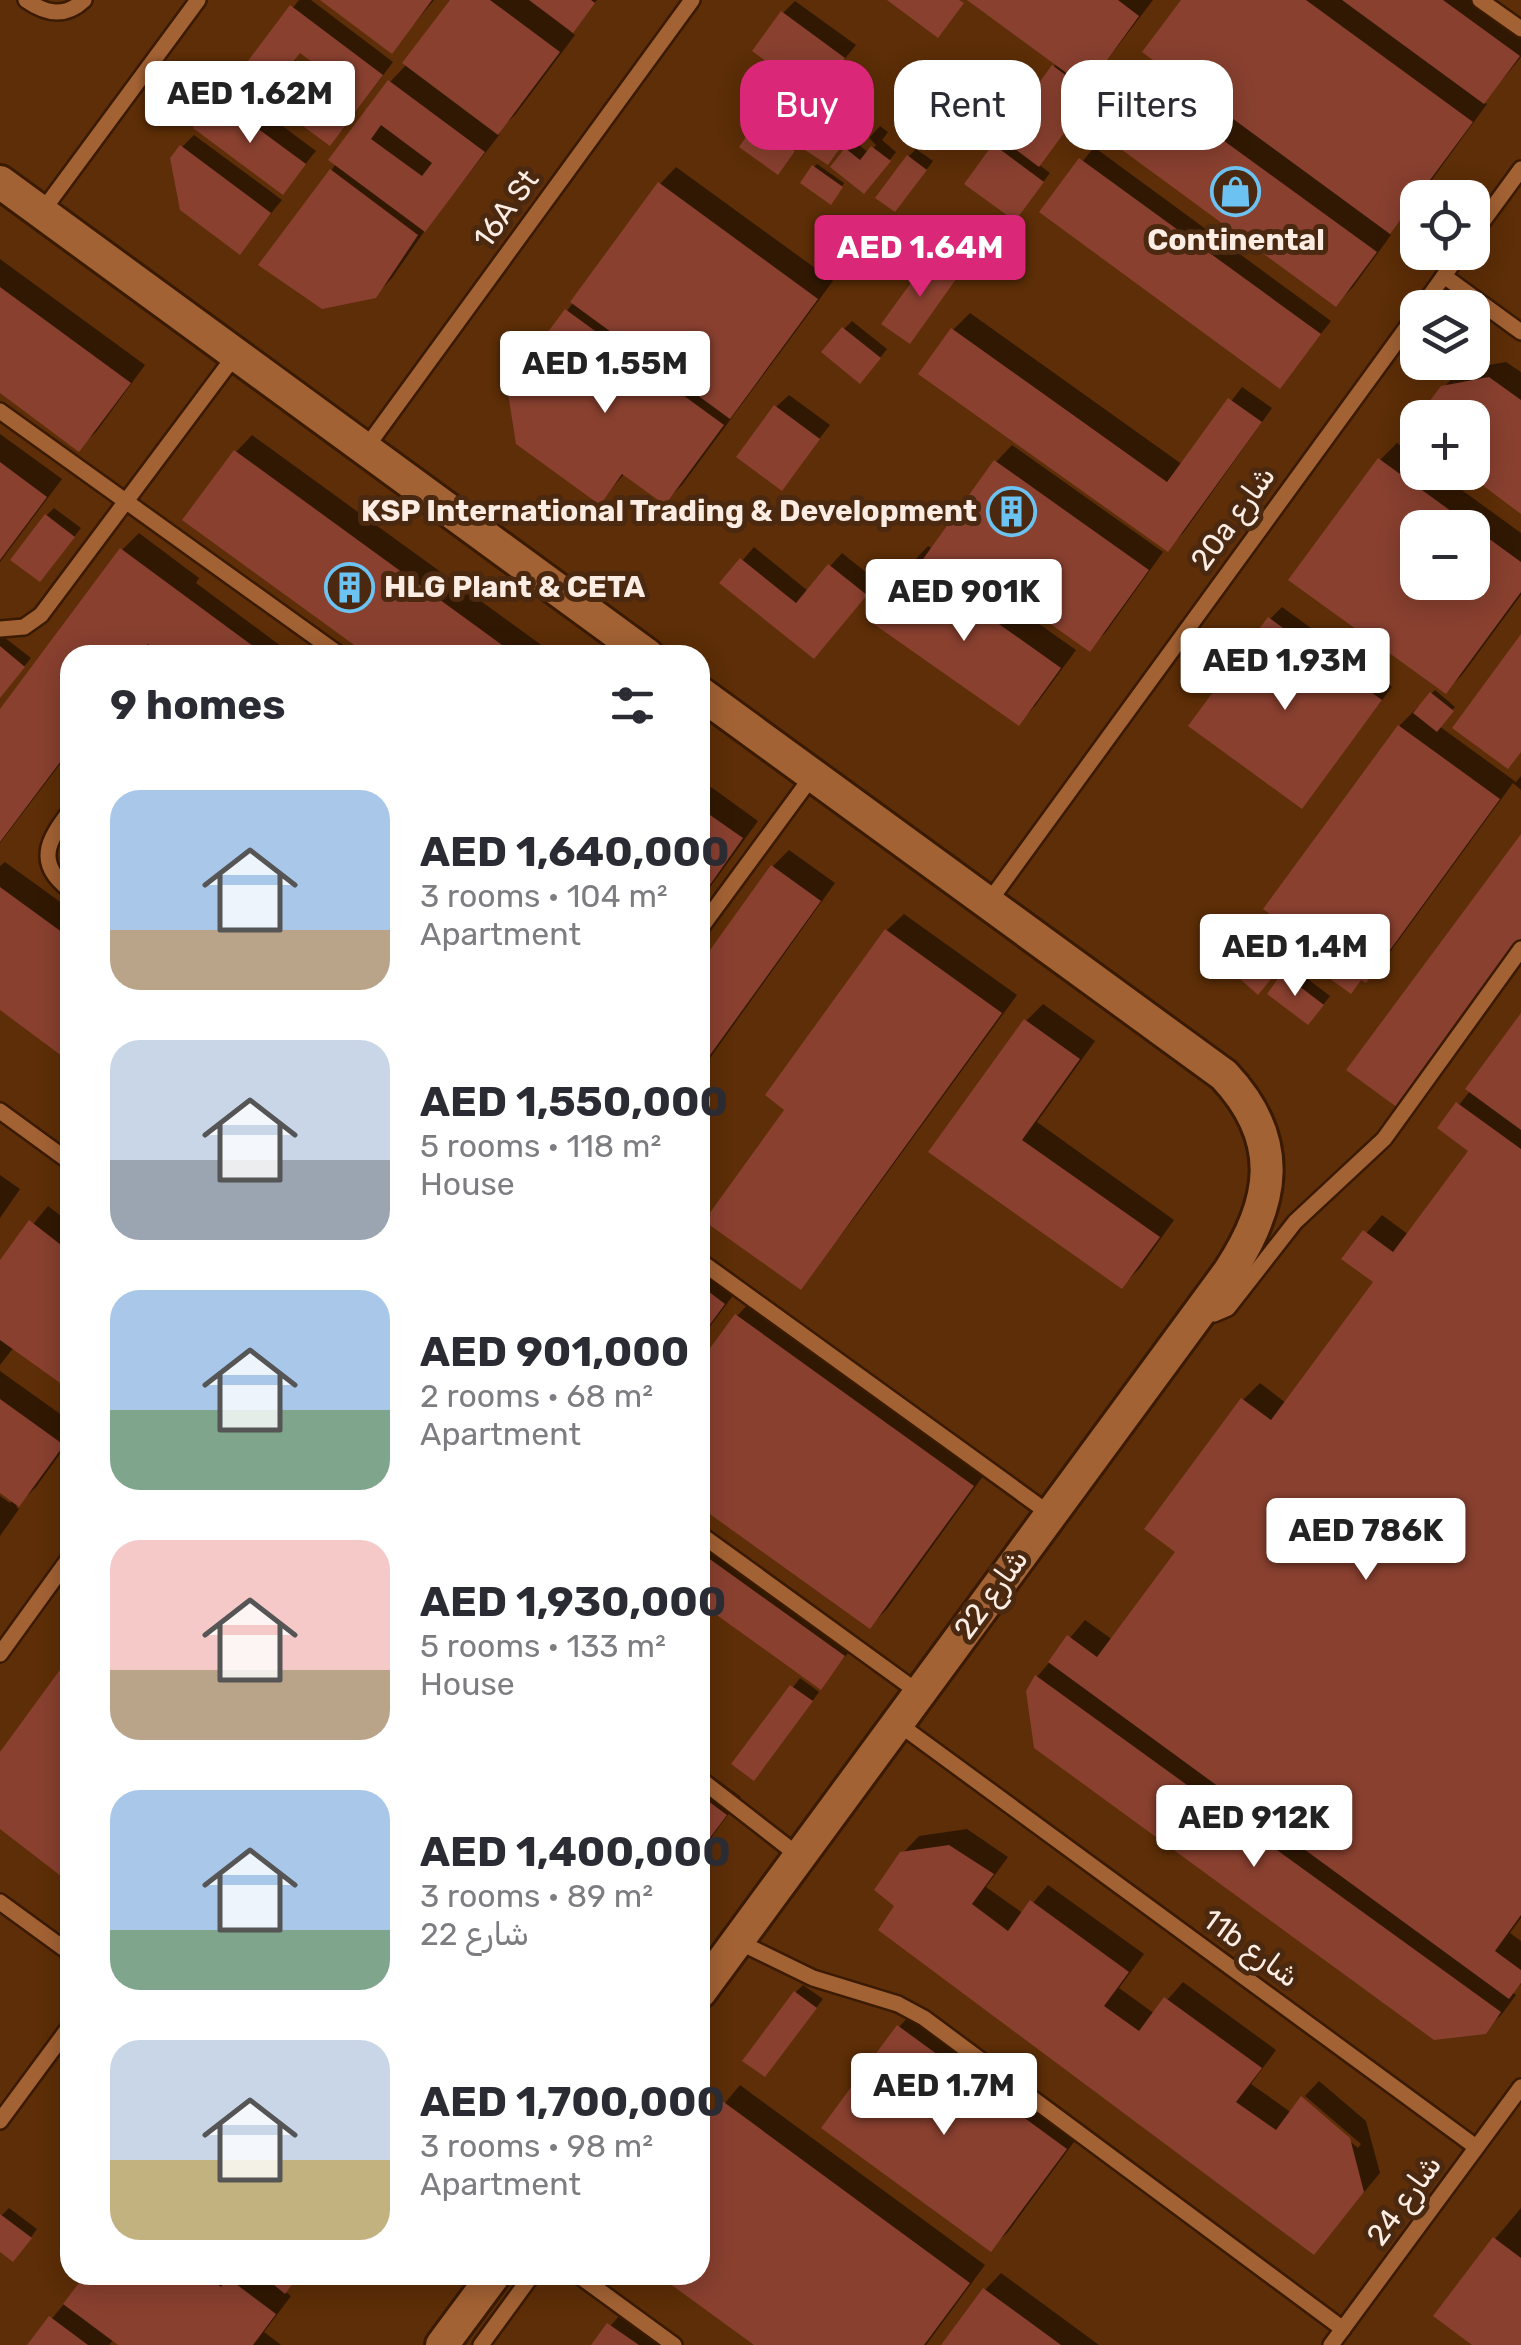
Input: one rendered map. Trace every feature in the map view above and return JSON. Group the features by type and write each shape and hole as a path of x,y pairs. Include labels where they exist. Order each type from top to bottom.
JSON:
{"street":[{"path":"0,182 633,645"},
{"path":"710,700 988,903"},
{"name":"شارع 22","path":"710,1978 1242,1253 1267,1188 1268,1166 1259,1124 1250,1106 1224,1075 988,903"},
{"path":"442,2345 487,2285"}],"lane":[{"path":"26,0 47,12 58,13 84,0"},
{"path":"41,213 198,0"},
{"name":"16A St","path":"365,450 692,0"},
{"path":"1480,0 1521,29"},
{"path":"1490,211 1521,169"},
{"name":"20a شارع","path":"1434,290 1448,270"},
{"path":"1444,276 1521,332"},
{"name":"20a شارع","path":"988,903 1400,336"},
{"path":"0,629 24,627 41,615 236,353"},
{"path":"0,411 326,645"},
{"path":"710,914 812,775"},
{"path":"60,824 52,835 48,853 52,871 60,879"},
{"path":"1199,1312 1214,1314 1228,1308 1295,1222 1372,1153 1521,949"},
{"path":"0,1110 60,1155"},
{"path":"710,1268 1050,1514"},
{"path":"710,1541 918,1692"},
{"path":"0,1654 60,1571"},
{"name":"11b شارع","path":"896,1722 1476,2147"},
{"path":"710,1786 799,1856"},
{"path":"0,1902 60,1947"},
{"path":"737,1941 813,1978 898,2004 924,2018 1344,2328"},
{"path":"0,2121 60,2040"},
{"name":"شارع 24","path":"1331,2345 1521,2087"},
{"path":"481,2345 525,2285"},
{"path":"592,2285 674,2345"}],"building":[{"path":"320,0 432,0 392,54"},
{"path":"450,0 490,0 560,52 498,135 402,63"},
{"path":"529,0 591,0 595,3 573,33"},
{"path":"887,0 959,0 964,3 938,38"},
{"path":"967,0 1118,0 1139,16 1107,60 1061,60 1061,69"},
{"path":"1181,0 1306,0 1473,122 1430,180 1400,180 1400,221 1390,234 1233,119 1233,60 1153,60 1142,52"},
{"path":"1342,0 1443,0 1520,56 1484,104"},
{"path":"290,5 383,75 330,146 236,77","holes":["300,53 332,77 317,97 285,73"]},
{"path":"781,11 845,58 764,60 752,51"},
{"path":"1052,65 1061,72 1061,137 1039,167 1016,150 1041,150 1041,80"},
{"path":"388,80 485,152 425,232 328,160","holes":["381,125 432,163 422,176 371,139"]},
{"path":"216,98 306,164 283,195 193,128"},
{"path":"180,145 271,213 240,255 180,210 170,158"},
{"name":"Continental","path":"1233,147 1377,252 1336,307 1122,150"},
{"path":"874,148 891,161 864,194 830,167 843,150 860,160"},
{"path":"743,150 794,150 778,175"},
{"path":"805,150 838,150 828,165"},
{"path":"989,150 1001,150 1044,182 1015,221 964,184"},
{"path":"907,155 927,170 895,212 875,198"},
{"path":"1079,158 1321,334 1280,389 1039,212"},
{"path":"812,165 843,187 831,205 800,183"},
{"path":"330,169 418,235 376,298 322,309 258,265"},
{"path":"658,182 818,299 730,419 570,302"},
{"path":"931,255 959,275 910,344 881,324"},
{"path":"0,287 131,383 79,452 0,393"},
{"path":"565,309 724,425 665,505 622,474 600,505 516,444 507,387"},
{"path":"842,327 881,358 860,384 821,352"},
{"path":"951,328 1167,482 1228,398 1262,422 1168,552 918,374"},
{"path":"1490,378 1521,400 1521,514 1489,490 1490,400 1430,400 1441,386"},
{"path":"774,405 820,439 782,491 736,457"},
{"name":"HLG Plant & CETA","path":"234,450 502,645 354,645 182,520"},
{"path":"1378,458 1400,474 1400,490 1422,490 1450,510 1400,510 1400,600 1490,600 1490,539 1521,562 1521,592 1446,694 1288,580"},
{"name":"KSP International Trading & Development","path":"994,460 1149,570 1090,652 984,577 970,597 921,562"},
{"path":"0,462 47,497 0,560"},
{"path":"45,514 75,537 40,582 10,560"},
{"path":"120,548 251,645 60,645 60,762 0,842 0,709"},
{"path":"740,558 796,603 828,564 867,595 814,659 719,583"},
{"path":"910,561 1061,668 1019,726 868,620"},
{"path":"1268,617 1382,700 1302,809 1188,726"},
{"path":"1521,634 1521,752 1508,769 1452,728"},
{"path":"0,646 25,667 0,698"},
{"path":"1430,692 1454,711 1437,732 1413,713"},
{"path":"1398,725 1500,799 1366,983 1361,980 1351,994 1325,975 1335,961 1263,909"},
{"path":"710,815 743,838 710,885"},
{"path":"1521,834 1521,943 1398,1108 1346,1070"},
{"path":"771,865 821,901 710,1055 710,950"},
{"path":"0,887 60,931 60,1055 0,1010"},
{"path":"885,929 1002,1013 801,1290 710,1225 710,1213 784,1110 765,1095"},
{"path":"1257,956 1277,972 1258,995 1239,978"},
{"path":"1282,973 1324,1005 1308,1025 1267,994"},
{"path":"1521,1013 1521,1130 1465,1089"},
{"path":"1024,1019 1080,1059 1022,1140 1160,1237 1122,1289 928,1152"},
{"path":"1456,1102 1521,1149 1521,1915 1495,1951 1521,1970 1521,1983 1509,1999 1048,1662 1067,1635 1097,1657 1175,1552 1144,1529 1241,1398 1271,1420 1373,1282 1341,1259 1363,1230 1393,1252 1468,1151 1437,1128"},
{"path":"29,1220 60,1244 60,1383 0,1340 0,1260"},
{"path":"710,1293 725,1304 710,1324"},
{"path":"735,1314 974,1486 870,1629 710,1514 710,1348"},
{"path":"0,1399 60,1442 60,1451 19,1507 0,1493"},
{"path":"710,1559 845,1656 821,1690 710,1610"},
{"path":"60,1670 60,1875 0,1829 0,1752"},
{"path":"1035,1675 1501,2012 1486,2034 1434,2040 1034,1748 1026,1691"},
{"path":"790,1685 813,1701 754,1781 731,1764"},
{"path":"710,1802 727,1815 710,1838"},
{"path":"949,1845 994,1874 972,1904 1008,1931 1030,1900 1129,1972 1104,2006 1139,2031 1164,1997 1262,2068 1236,2102 1276,2130 1301,2096 1350,2138 1364,2192 1314,2255 878,1930 894,1906 874,1890 900,1852"},
{"path":"794,1991 817,2008 765,2077 742,2061"},
{"path":"897,2025 1067,2149 991,2252 821,2128"},
{"path":"721,2100 970,2283 924,2345 754,2345 672,2285 710,2285 710,2115"},
{"path":"0,2214 32,2238 13,2262 0,2252"},
{"path":"1493,2237 1521,2258 1521,2345 1472,2345 1433,2316"},
{"path":"77,2285 237,2285 276,2314 253,2345 118,2345 63,2304"},
{"path":"274,2285 292,2285 285,2294"},
{"path":"983,2288 1061,2345 941,2345"},
{"path":"49,2316 88,2345 27,2345"},
{"path":"607,2323 639,2345 591,2345"}],"place":[{"name":"Continental","path":"1236,191"},
{"name":"KSP International Trading & Development","path":"1012,511"},
{"name":"HLG Plant & CETA","path":"349,587"}]}
